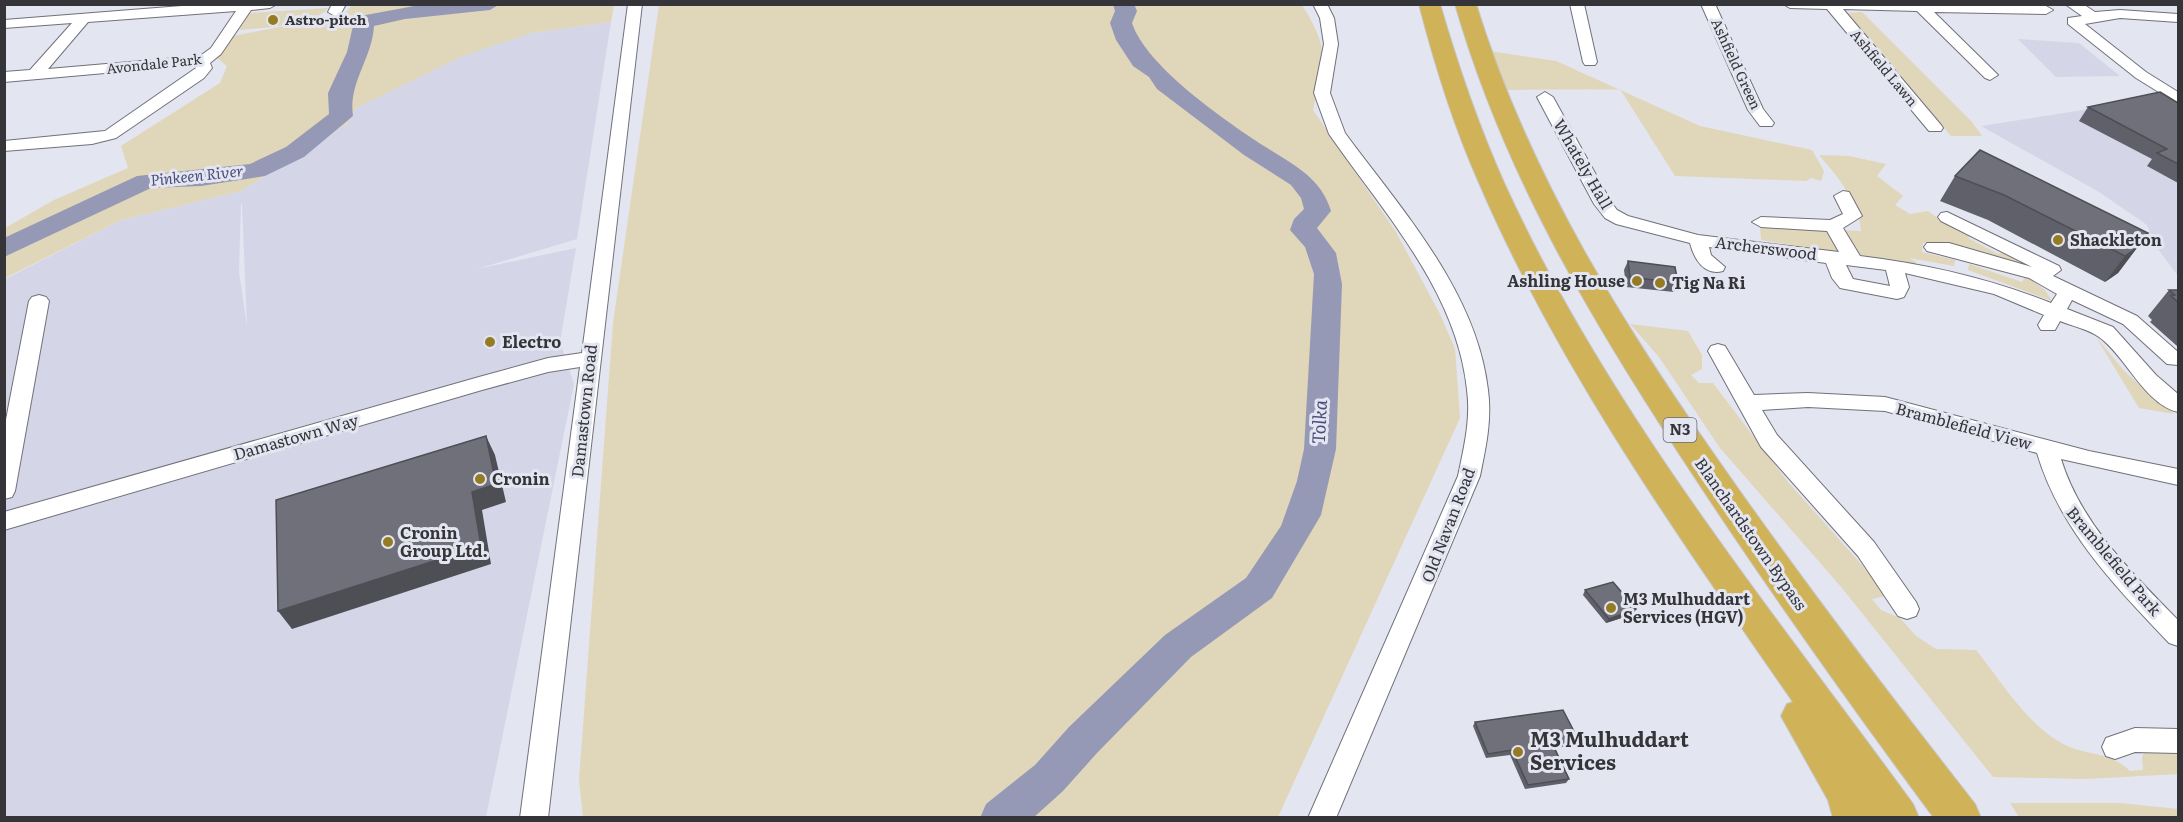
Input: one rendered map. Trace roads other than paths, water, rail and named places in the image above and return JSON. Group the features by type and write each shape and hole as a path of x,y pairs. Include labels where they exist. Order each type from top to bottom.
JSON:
{"highway":[{"name":"N3","path":"1429,4 1460,108 1492,189 1587,367 1682,512 1898,818"},
{"name":"Blanchardstown Bypass","path":"1465,4 1476,44 1516,146 1614,332 1780,578 1960,818"},
{"path":"1492,189 1518,257 1576,365 1669,516 1821,746 1847,794 1854,818"}],"street":[{"path":"32,22 48,4"},
{"path":"4,24 270,4"},
{"name":"Damastown Road","path":"534,818 584,427 589,359 635,4"},
{"name":"Old Navan Road","path":"1320,4 1327,18 1331,44 1322,93 1329,118 1337,134 1419,248 1444,294 1465,337 1474,370 1479,406 1479,430 1469,476 1322,818"},
{"path":"1577,4 1590,62"},
{"name":"Ashfield Green","path":"1708,4 1756,110 1766,123"},
{"path":"1790,4 1833,7 2046,7 2059,18 2073,21 2141,75 2178,99"},
{"name":"Avondale Park","path":"4,77 201,60 216,51 247,5"},
{"name":"Ashfield Lawn","path":"1833,7 1935,128"},
{"path":"1921,7 1990,75"},
{"path":"2073,21 2082,10 2178,18"},
{"path":"35,74 84,18"},
{"path":"4,146 92,139 110,135 199,75 204,68 201,60"},
{"name":"Whately Hall","path":"1545,97 1611,214 1664,233 1698,240"},
{"path":"1761,222 1833,226 1853,216 1843,196"},
{"path":"1947,217 2032,266 2054,286 2130,320 2170,360"},
{"path":"1833,226 1843,257"},
{"name":"Archerswood","path":"1716,267 1703,258 1698,240 1843,257 1957,276 2052,318 2113,337 2138,368 2178,405"},
{"path":"1934,247 1949,249 2024,272 2032,266"},
{"name":"Archerswood","path":"1843,257 1841,278 1847,284 1897,293 1900,287 1893,264"},
{"path":"2032,266 2055,272"},
{"path":"2052,318 2068,291"},
{"path":"4,491 39,301"},
{"name":"Damastown Way","path":"4,521 502,378 561,363 589,359"},
{"path":"1716,363 1747,403 1769,441 1866,549 1907,609"},
{"name":"Bramblefield View","path":"1747,403 1808,399 1885,404 2112,464 2178,477"},
{"name":"Bramblefield Park","path":"2046,447 2052,476 2071,512 2178,636"},
{"path":"2115,747 2135,740 2178,741"}],"waterway":[{"name":"Pinkeen River","path":"4,249 146,181 201,178 256,171 295,152 341,116 339,95 361,44 363,22 405,13 490,4"},
{"name":"Tolka","path":"1001,818 1049,778 1083,740 1178,646 1259,588 1304,515 1320,449 1328,274 1318,244 1303,230 1307,219 1318,211 1314,197 1300,180 1253,150 1165,84 1158,73 1141,61 1139,53 1129,44 1121,23 1126,11 1123,4"}],"place":[{"name":"Astro-pitch","path":"273,20"},
{"name":"Shackleton","path":"2058,240"},
{"name":"Ashling House","path":"1637,281"},
{"name":"Tig Na Ri","path":"1660,283"},
{"name":"Electro","path":"490,342"},
{"name":"Cronin","path":"480,479"},
{"name":"Cronin Group Ltd.","path":"388,542"},
{"name":"M3 Mulhuddart Services (HGV)","path":"1611,608"},
{"name":"M3 Mulhuddart Services","path":"1518,752"}]}
